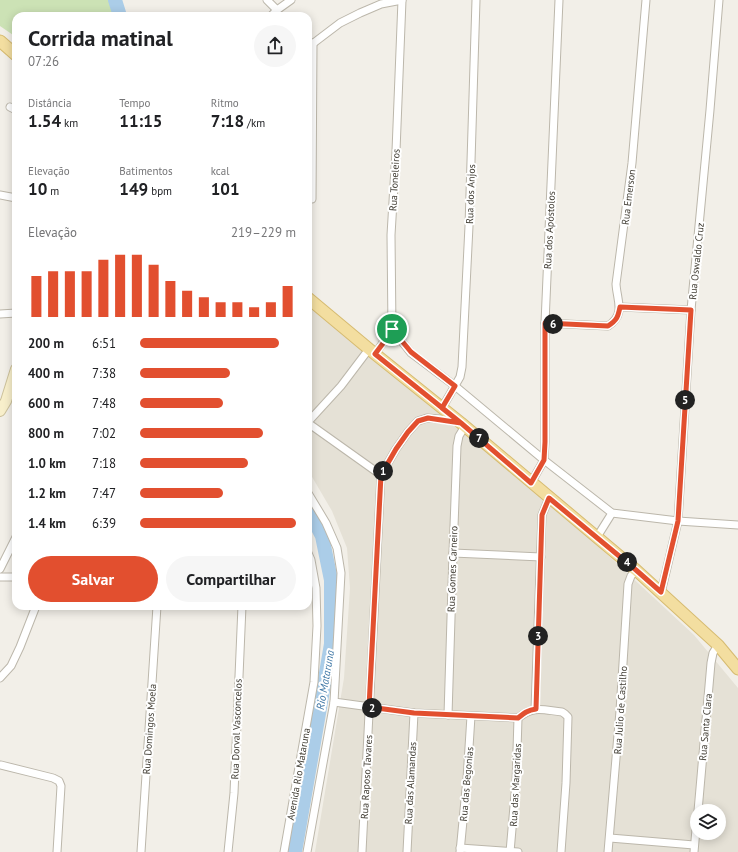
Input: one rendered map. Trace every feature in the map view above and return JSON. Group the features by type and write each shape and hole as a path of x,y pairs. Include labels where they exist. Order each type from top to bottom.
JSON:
{"main road":[{"path":"0,41 12,52"},
{"path":"312,301 372,352 463,424 531,483 636,570 718,645 738,669"}],"street":[{"path":"267,0 277,10 291,0"},
{"path":"312,44 340,23 360,13 381,4 402,0"},
{"name":"Rua Toneleiros","path":"392,329 391,234 402,0"},
{"name":"Rua dos Anjos","path":"442,408 460,377 462,367 469,226 476,0"},
{"name":"Rua dos Apóstolos","path":"531,483 544,460 545,323 559,0"},
{"name":"Rua Emerson","path":"620,307 616,293 616,284 632,164 646,0"},
{"name":"Rua Oswaldo Cruz","path":"661,592 678,521 691,310 720,0"},
{"path":"0,195 12,197"},
{"path":"545,323 608,326 615,322 620,307 691,310"},
{"path":"0,314 12,313"},
{"path":"312,419 372,352 387,338 392,329 411,352 612,513 678,521 738,525"},
{"path":"0,411 6,401 12,382"},
{"name":"Rua Raposo Tavares","path":"362,852 381,475 396,449 418,421 428,418 463,424"},
{"name":"Rua Gomes Carneiro","path":"448,715 457,446 463,424"},
{"path":"312,426 381,475"},
{"path":"536,709 542,515 549,498"},
{"path":"307,852 334,702 341,573 337,548 326,523 312,500"},
{"path":"597,537 612,513"},
{"path":"0,569 12,545"},
{"path":"453,553 541,557"},
{"name":"Avenida Rio Mataruna","path":"284,852 314,682 316,588 312,566"},
{"name":"Rua Julio de Castilho","path":"608,852 628,584 631,576 636,570"},
{"path":"0,577 12,578"},
{"path":"0,678 11,666 34,610"},
{"name":"Rua Domingos Moela","path":"141,852 157,610"},
{"name":"Rua Dorval Vasconcelos","path":"228,852 234,793 242,610"},
{"name":"Rua Santa Clara","path":"699,804 711,662 713,653 718,645"},
{"path":"334,702 414,713 448,715 518,718 525,712 536,709 562,712 566,714 568,716 566,783 561,852"},
{"name":"Rua das Alamandas","path":"407,852 414,713"},
{"name":"Rua das Begonias","path":"460,850 471,716"},
{"name":"Rua das Margaridas","path":"513,852 518,718"},
{"path":"0,766 53,778 59,781 61,786 56,852"},
{"path":"610,838 694,848"},
{"path":"460,850 513,852"}],"shaded area":[{"path":"312,303 555,506 694,635 738,688 738,852 315,852 344,678 350,588 347,548 332,511 312,477"}],"green space":[{"path":"0,0 113,0 113,12 12,12 12,34 0,26"}],"waterway":[{"name":"Rio Mataruna","path":"115,0 119,12"},
{"name":"Rio Mataruna","path":"295,852 331,644 331,580 322,536 312,517"}],"route":[{"path":"392,329 375,354 438,405 461,423 531,483 544,460 545,323 608,326 615,322 620,307 691,310 678,521 661,592 549,498 542,515 536,709 525,712 518,718 414,713 369,707 381,475 396,449 418,421 428,418 461,423 442,408 455,386 411,352 392,329"}]}
